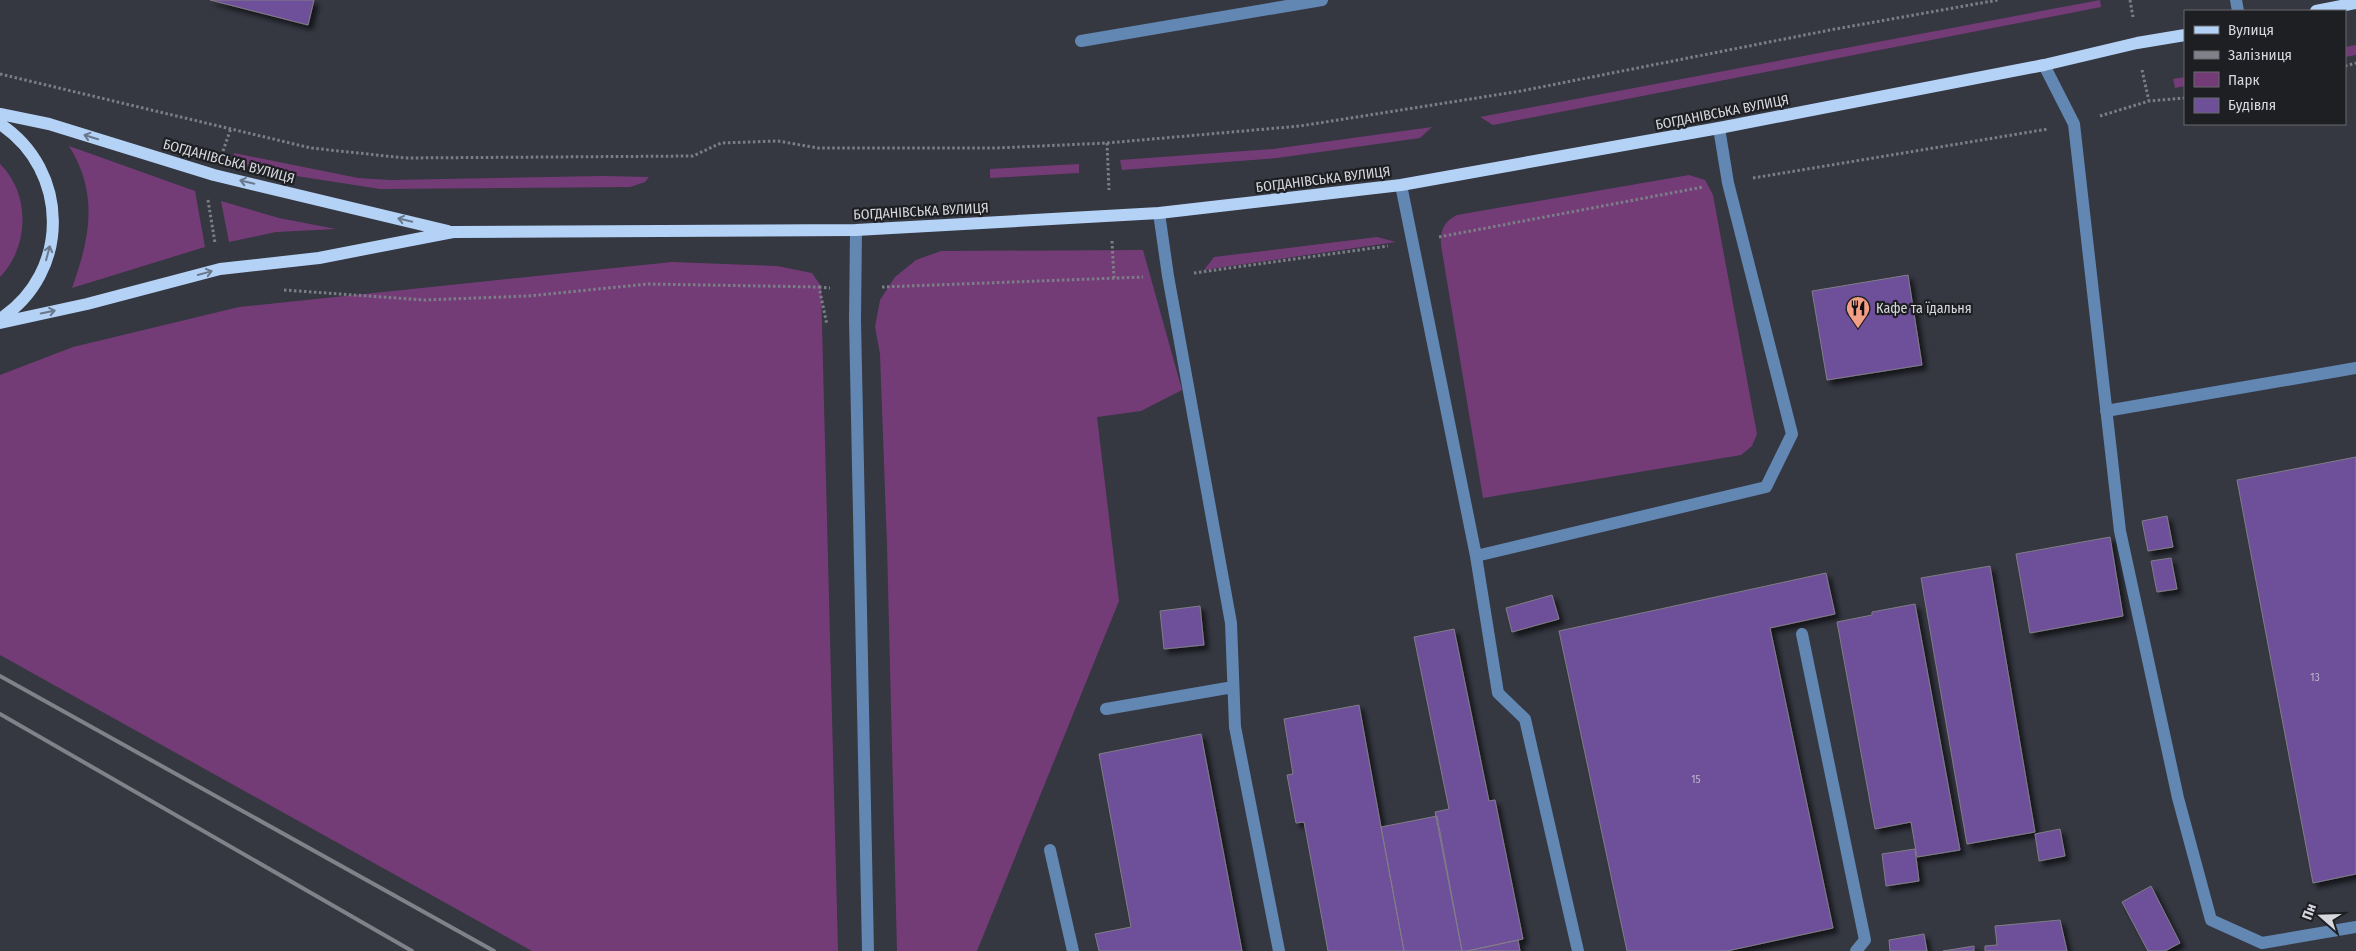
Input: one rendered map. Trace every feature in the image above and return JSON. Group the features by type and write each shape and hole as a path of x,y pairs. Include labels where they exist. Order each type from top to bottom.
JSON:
{"main road":[{"path":"2321,10 2356,3"},
{"name":"БОГДАНІВСЬКА ВУЛИЦЯ","path":"0,323 87,304 220,269 319,258 452,232 856,230 1159,214 1401,184 1719,128 2044,64 2137,43 2184,35"},
{"name":"БОГДАНІВСЬКА ВУЛИЦЯ","path":"0,114 49,124 214,175 452,232"},
{"path":"0,124 26,146 40,165 49,186 53,209 53,232 48,255 40,276 26,296 0,319"}],"lane":[{"path":"1081,41 1322,0"},
{"path":"2044,64 2074,124 2120,531 2178,798 2211,920 2262,943 2356,928"},
{"path":"1476,556 1766,487 1792,434 1728,183 1719,128"},
{"path":"1401,184 1476,556 1498,693 1525,719 1578,951"},
{"path":"1159,214 1168,276 1231,623 1235,727 1279,951"},
{"path":"856,230 855,289 868,951"},
{"path":"2106,411 2356,368"},
{"path":"1802,634 1865,940 1856,951"},
{"path":"1106,709 1233,687"},
{"path":"1050,850 1073,951"}],"path":[{"path":"0,74 311,148 405,158 693,156 721,143 778,141 818,148 996,148 1107,143 1300,126 1521,91 1830,30 1998,0"},
{"path":"282,290 424,300 528,296 647,284 855,289 1168,276 1413,242 1728,183 2074,124 2149,101 2184,98"},
{"path":"223,152 231,128"},
{"path":"207,194 215,245"},
{"path":"818,287 828,329"}],"green space":[{"path":"2100,0 2101,7 1493,125 1480,117"},
{"path":"2356,45 2356,55 2346,57 2346,47"},
{"path":"2184,77 2184,86 2175,88 2173,79"},
{"path":"1432,127 1420,138 1277,158 1122,170 1120,160 1273,149"},
{"path":"69,146 195,191 205,247 72,288 83,251 89,216 85,181"},
{"path":"234,153 358,178 390,180 602,176 649,177 645,182 630,187 380,189 290,175 231,162"},
{"path":"0,164 10,176 17,190 22,220 21,236 17,251 10,265 0,277"},
{"path":"1079,164 1079,173 990,178 990,169"},
{"path":"1689,175 1705,180 1713,195 1757,434 1752,446 1741,455 1483,498 1441,245 1441,235 1446,223 1457,215"},
{"path":"221,201 279,218 336,229 276,232 229,242"},
{"path":"1377,237 1396,242 1204,270 1214,257"},
{"path":"1143,250 1182,390 1141,411 1097,417 1119,601 977,951 897,951 887,545 880,354 875,327 880,300 895,277 916,260 941,251"},
{"path":"672,262 777,266 812,273 821,286 838,951 532,951 0,655 0,375 73,347 239,307"}],"building":[{"path":"210,0 314,0 308,25"},
{"path":"1908,275 1922,365 1827,380 1812,291"},
{"path":"2356,457 2356,874 2313,883 2237,480"},
{"path":"2167,516 2173,547 2148,551 2142,521"},
{"path":"2110,537 2123,616 2030,633 2016,554"},
{"path":"2171,558 2177,589 2157,592 2151,561"},
{"path":"1990,566 2035,832 1967,844 1921,578"},
{"path":"1826,573 1835,614 1770,628 1833,928 1727,951 1627,951 1559,631"},
{"path":"1552,595 1559,619 1512,632 1506,608"},
{"path":"1915,604 1960,850 1917,857 1911,822 1875,829 1837,622 1872,615 1872,612"},
{"path":"1200,606 1204,645 1164,649 1160,611"},
{"path":"1454,629 1489,801 1495,800 1523,939 1467,951 1462,951 1435,812 1449,809 1414,637"},
{"path":"1359,705 1404,951 1328,951 1304,822 1296,823 1287,775 1293,774 1284,719"},
{"path":"1201,734 1242,951 1099,951 1095,934 1131,927 1099,754"},
{"path":"1437,816 1462,951 1404,951 1381,827"},
{"path":"2060,829 2065,856 2039,861 2035,834"},
{"path":"1915,849 1919,881 1886,886 1882,854"},
{"path":"2151,886 2180,943 2165,951 2148,951 2122,902"},
{"path":"2060,920 2067,951 1985,951 1985,946 1997,945 1995,926"},
{"path":"1924,934 1927,951 1890,951 1889,940"},
{"path":"1518,940 1520,951 1467,951"},
{"path":"1974,946 1974,951 1943,951"}],"railway":[{"path":"0,676 494,951"},
{"path":"0,714 412,951"}],"place":[{"name":"Кафе та їдальня","path":"1858,329"}]}
